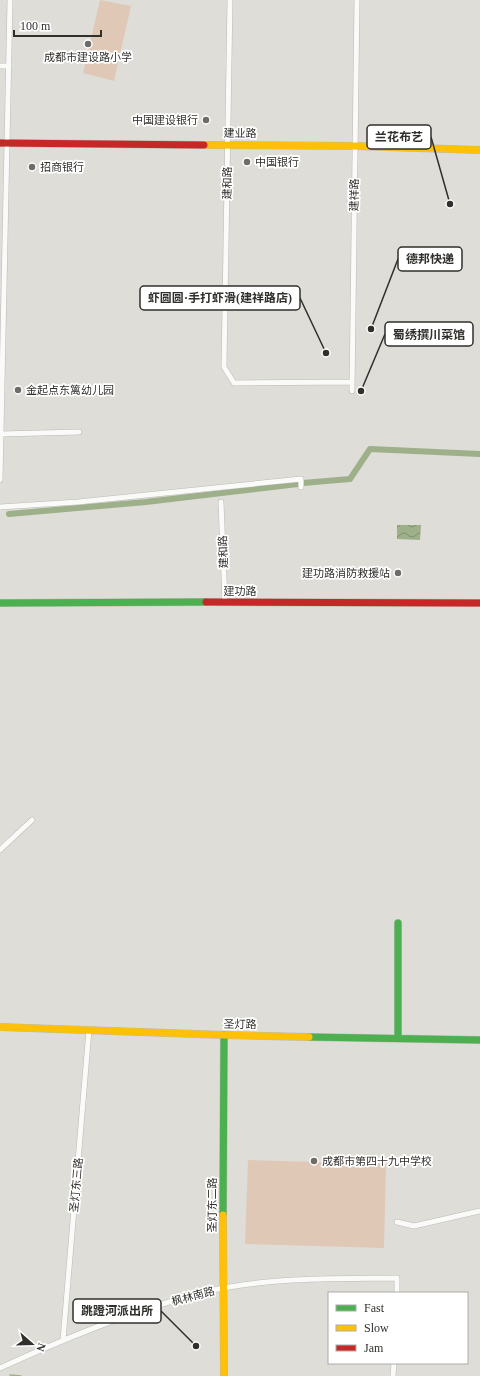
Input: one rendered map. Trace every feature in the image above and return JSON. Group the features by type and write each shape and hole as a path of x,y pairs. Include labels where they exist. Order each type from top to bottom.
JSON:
{"street":[{"path":"0,480 4,143 9,66 10,0"},
{"name":"建和路","path":"230,0 224,367 234,383 352,382"},
{"name":"建祥路","path":"352,391 357,0"},
{"path":"0,66 9,66"},
{"name":"建业路","path":"4,143 228,144 480,150"},
{"path":"1,434 79,432"},
{"path":"0,507 86,501 301,479 301,486"},
{"name":"建和路","path":"221,502 225,602"},
{"name":"建功路","path":"0,603 480,603"},
{"path":"0,850 32,820"},
{"path":"398,923 398,1038"},
{"name":"圣灯路","path":"0,1027 224,1035 480,1040"},
{"name":"圣灯东三路","path":"63,1340 89,1030"},
{"name":"圣灯东二路","path":"224,1035 224,1376"},
{"path":"397,1222 414,1226 480,1211"},
{"name":"枫林南路","path":"0,1368 63,1340 138,1311 223,1288 307,1279 397,1278 397,1292"},
{"path":"394,1364 394,1376"}],"shaded area":[{"path":"100,0 131,6 114,81 83,73"},
{"path":"248,1160 386,1164 384,1248 245,1244"}],"water":[{"path":"397,525 421,525 420,540 397,539"}],"waterway":[{"path":"303,483 350,479 370,449 480,454"},
{"path":"9,514 146,502 298,484"},
{"path":"10,1375 21,1376"}],"traffic: fast":[{"path":"0,603 206,602"},
{"path":"398,923 398,1038"},
{"path":"223,1215 224,1035"},
{"path":"309,1037 480,1040"}],"traffic: slow":[{"path":"204,145 355,146 480,150"},
{"path":"0,1027 309,1037"},
{"path":"223,1215 224,1376"}],"traffic: jam":[{"path":"0,143 204,145"},
{"path":"206,602 480,603"}],"place":[{"name":"成都市建设路小学","path":"88,44"},
{"name":"中国建设银行","path":"206,120"},
{"name":"中国银行","path":"247,162"},
{"name":"招商银行","path":"32,167"},
{"name":"兰花布艺","path":"450,204"},
{"name":"德邦快递","path":"371,329"},
{"name":"虾圆圆·手打虾滑(建祥路店)","path":"326,353"},
{"name":"金起点东篱幼儿园","path":"18,390"},
{"name":"蜀绣撰川菜馆","path":"361,391"},
{"name":"建功路消防救援站","path":"398,573"},
{"name":"成都市第四十九中学校","path":"314,1161"},
{"name":"跳蹬河派出所","path":"196,1346"}]}
